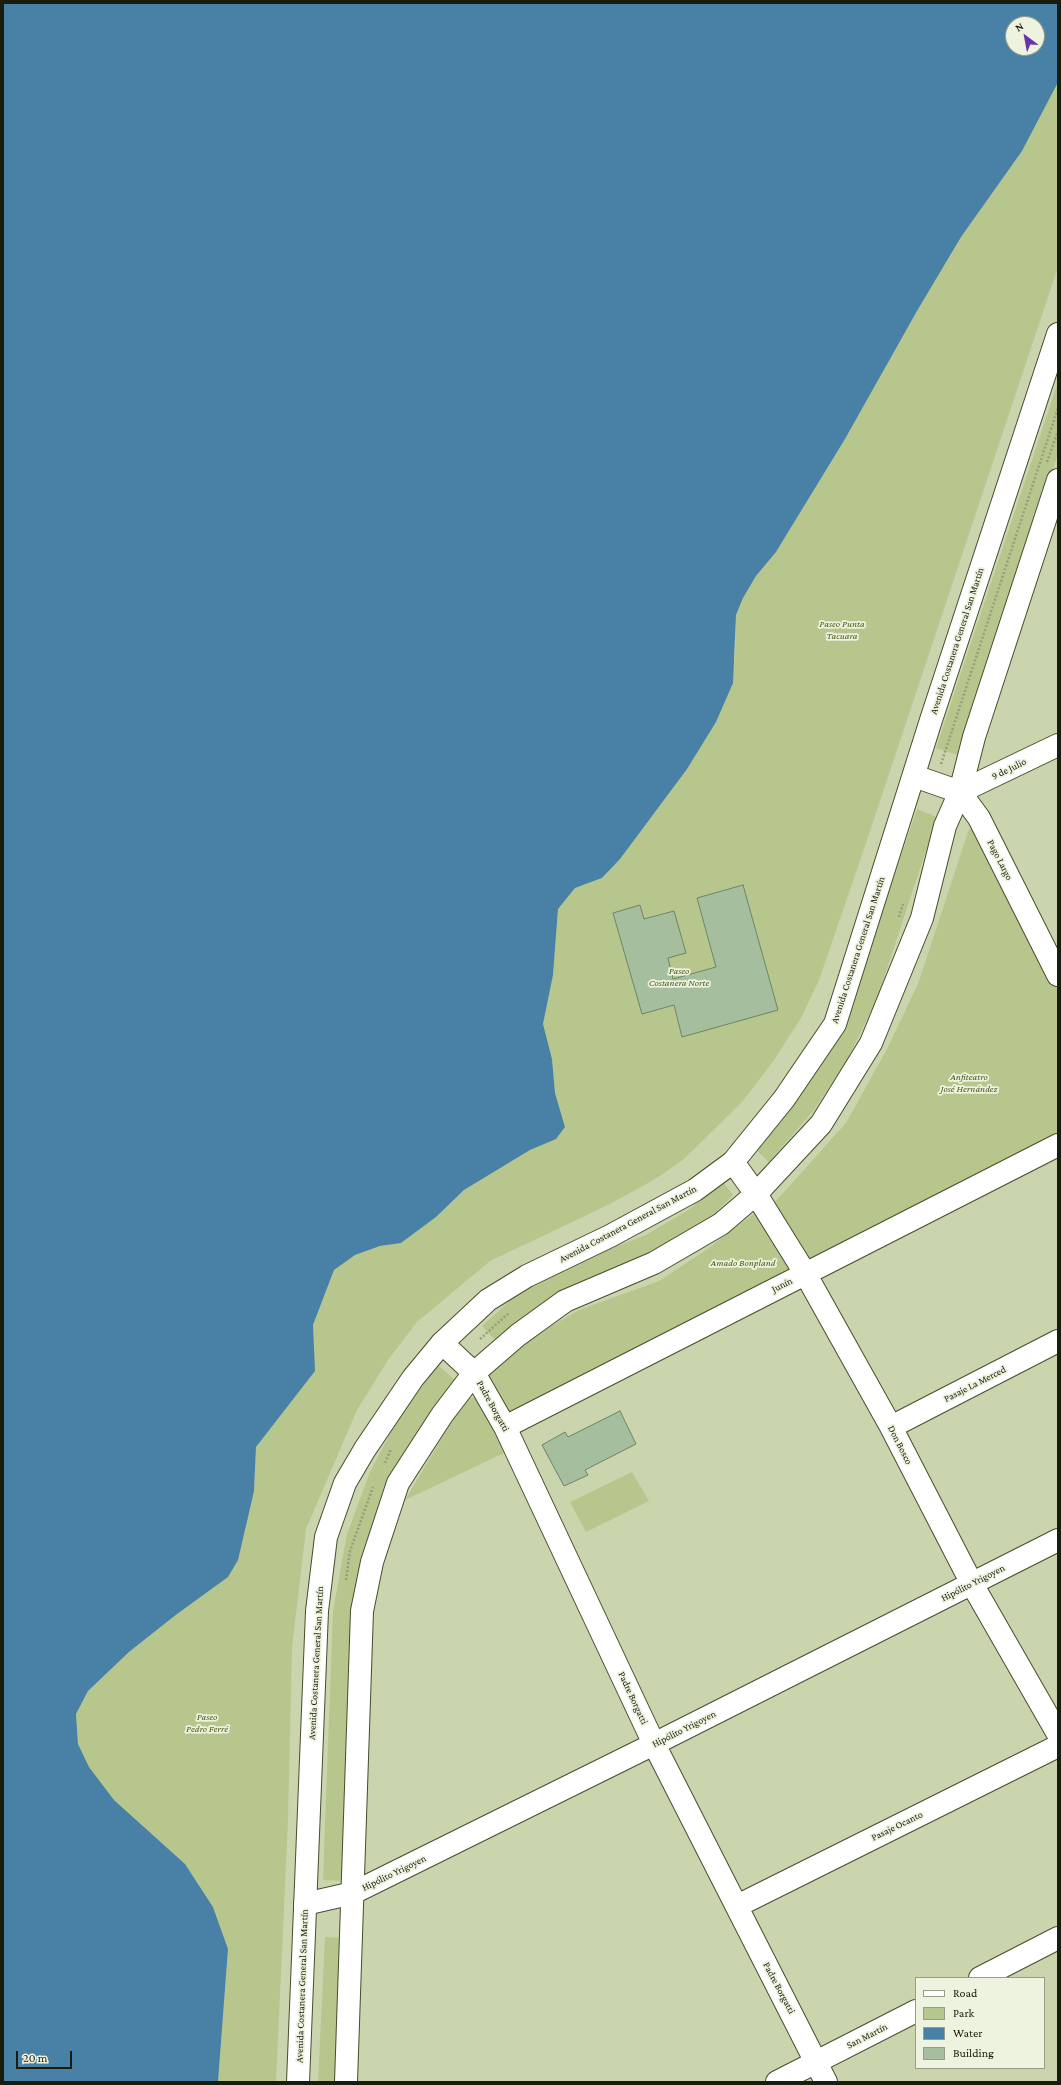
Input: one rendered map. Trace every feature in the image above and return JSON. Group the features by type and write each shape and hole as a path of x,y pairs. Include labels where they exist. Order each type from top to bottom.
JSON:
{"street":[{"name":"Avenida Costanera General San Martín","path":"298,2082 317,1611 326,1538 345,1483 361,1456 413,1378 442,1343 488,1300 527,1276 610,1236 695,1190 733,1162 784,1099 835,1024 1058,334"},
{"path":"346,2082 362,1611 372,1562 398,1483 442,1415 474,1373 518,1335 565,1301 654,1263 693,1242 721,1224 756,1194 821,1124 871,1044 922,918 945,826 960,792 974,736 1058,480"},
{"name":"9 de Julio","path":"960,792 1058,745"},
{"path":"914,776 960,792"},
{"name":"Pago Largo","path":"960,792 979,818 1058,975"},
{"name":"Junín","path":"505,1427 1058,1144"},
{"name":"Don Bosco","path":"733,1162 756,1194 806,1273 891,1427 972,1584 1058,1734"},
{"name":"Pasaje La Merced","path":"891,1427 1058,1341"},
{"name":"Padre Borgatti","path":"442,1343 474,1373 505,1427 654,1744 826,2082"},
{"name":"Hipólito Yrigoyen","path":"305,1904 353,1893 654,1744 1058,1540"},
{"name":"Pasaje Ocanto","path":"736,1906 1058,1746"},
{"path":"982,1977 1058,1938"},
{"name":"San Martín","path":"777,2082 915,2012"}],"green space":[{"name":"Paseo Costanera Norte","path":"1058,82 1058,267 864,849 819,980 801,1018 774,1060 743,1101 684,1159 657,1178 610,1204 490,1261 417,1322 388,1360 357,1410 306,1529 292,1648 288,1820 276,2082 218,2082 228,1949 213,1907 185,1864 114,1800 89,1767 78,1744 76,1714 88,1691 129,1652 177,1614 254,1491 256,1447 314,1371 313,1325 334,1270 355,1255 380,1246 401,1243 436,1217 464,1190 530,1150 556,1139 565,1127 555,1093 552,1059 543,1024 553,975 558,909 575,888 602,878 620,859 640,830 735,658 736,615 743,598 756,576 776,552 845,439 961,236 1022,151"},
{"path":"1058,382 1058,454 958,755 936,748"},
{"path":"917,809 937,817 877,999 848,1058 814,1110 769,1162 755,1149 848,1010"},
{"name":"Anfiteatro José Hernández","path":"969,829 979,829 1058,987 1058,1138 810,1266 775,1202 846,1123 887,1049 918,984"},
{"path":"720,1178 733,1195 708,1220 496,1341 482,1326 513,1298 584,1259 646,1235 690,1209"},
{"name":"Amado Bonpland","path":"755,1213 792,1274 506,1418 483,1374 514,1348 579,1310 659,1281 703,1252"},
{"path":"438,1365 456,1381 384,1495 344,1881 323,1880 333,1611 347,1534 370,1472 396,1422"},
{"path":"470,1398 480,1398 506,1452 405,1500 454,1418"},
{"path":"632,1472 649,1501 586,1532 570,1502"},
{"path":"325,1937 348,1938 341,2082 318,2082"}],"water":[{"path":"3,3 1058,3 1058,82 1022,151 961,237 917,311 845,439 776,552 756,576 743,598 736,615 733,683 716,722 687,769 620,859 602,878 575,888 558,909 553,975 543,1024 552,1059 555,1093 565,1127 556,1139 530,1150 464,1190 436,1217 401,1243 380,1246 355,1255 334,1270 313,1325 315,1371 256,1447 254,1491 238,1560 228,1577 177,1614 129,1652 88,1691 76,1714 78,1744 89,1767 114,1800 185,1864 213,1907 228,1949 218,2082 3,2082"}],"building":[{"path":"743,885 778,1010 682,1037 674,1005 642,1014 613,913 640,905 644,919 674,911 686,953 668,958 673,979 716,967 697,898"},
{"path":"620,1411 636,1444 585,1470 588,1475 564,1486 542,1445 565,1432 568,1437"}],"park label":[{"name":"Paseo Punta Tacuara","path":"842,630"},
{"name":"Paseo Pedro Ferré","path":"207,1722"}]}
